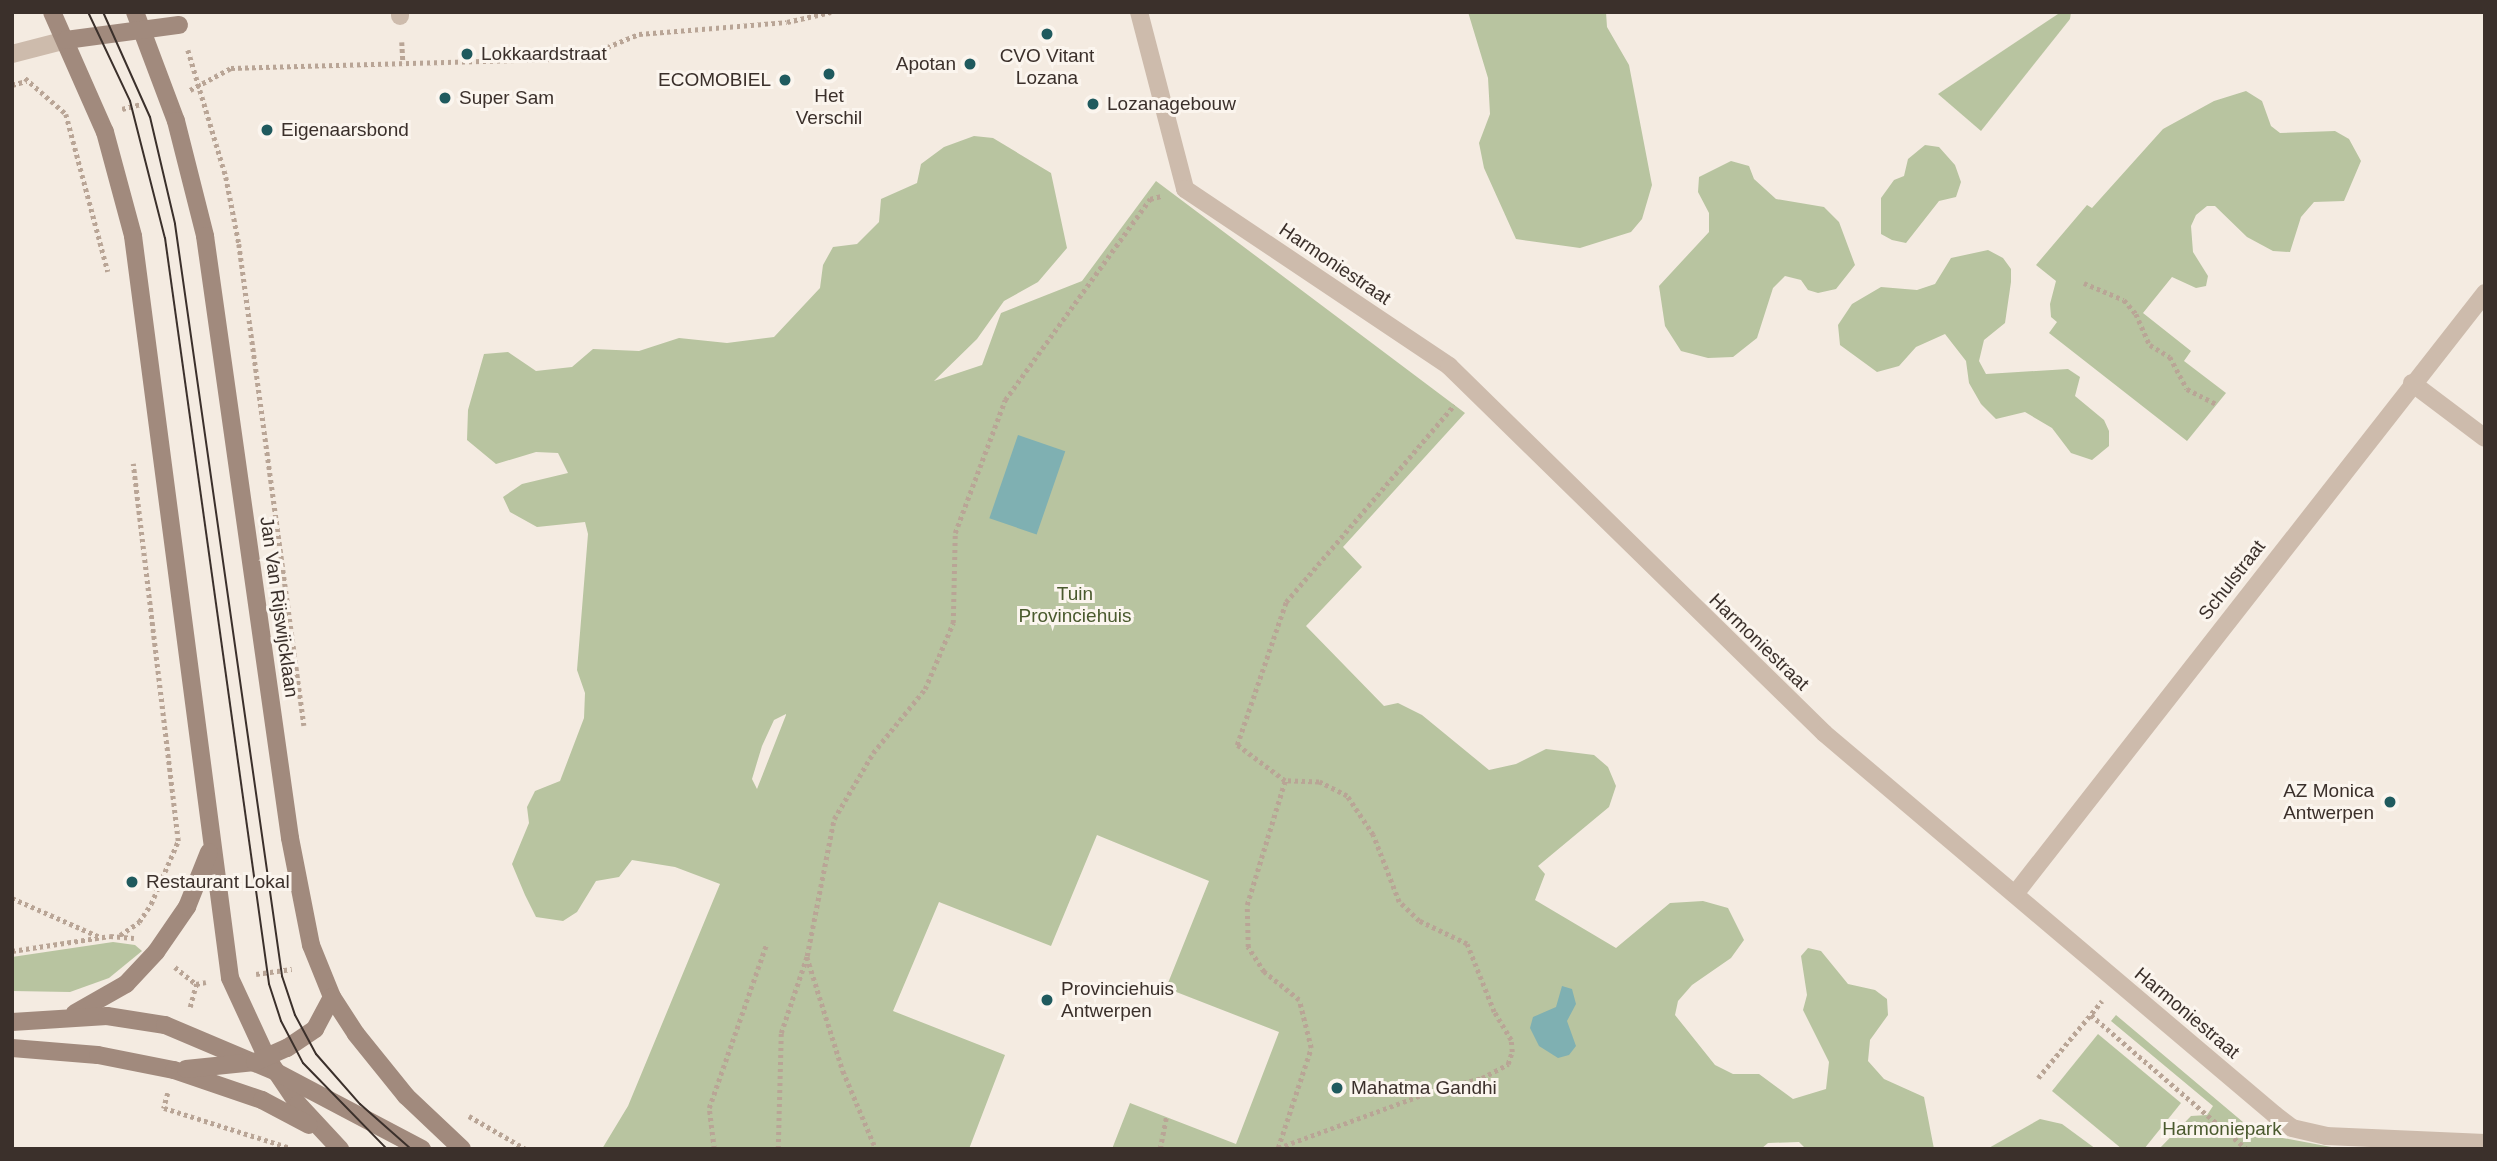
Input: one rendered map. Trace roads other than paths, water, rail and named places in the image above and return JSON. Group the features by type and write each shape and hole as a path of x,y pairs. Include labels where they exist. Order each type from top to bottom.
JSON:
{"main road":[{"path":"52,12 97,116 116,171 144,299 230,978 266,1064 337,1146"},
{"path":"66,40 138,20 179,25"},
{"name":"Jan Van Rijswijcklaan","path":"138,20 168,97 205,236 290,838 317,965 332,997 380,1067 462,1149"},
{"path":"69,1015 99,1002 126,984 156,952 187,907 212,844"},
{"path":"174,1070 266,1064 315,1029 332,997"},
{"path":"12,1022 69,1015 164,1025 266,1064 422,1149"},
{"path":"12,1048 98,1055 174,1070 262,1100 337,1146"}],"street":[{"name":"Harmoniestraat","path":"1139,12 1185,189 1449,366 1824,733 2276,1115 2311,1141 2485,1143"},
{"path":"12,54 66,40"},
{"name":"Schulstraat","path":"2015,894 2485,293"},
{"path":"2412,383 2485,438"}],"water":[{"path":"1018,435 1065,451 1037,534 989,518"},
{"path":"1562,986 1572,989 1576,1004 1567,1021 1576,1046 1569,1055 1558,1058 1539,1046 1530,1028 1533,1017 1556,1007"}],"tram line":[{"path":"88,12 130,101 165,238 269,984 281,1021 303,1063 387,1149"},
{"path":"103,12 150,117 175,224 282,976 295,1015 316,1054 360,1104 411,1149"}],"place":[{"name":"CVO Vitant Lozana","path":"1047,34"},
{"name":"Lokkaardstraat","path":"467,54"},
{"name":"Apotan","path":"970,64"},
{"name":"Het Verschil","path":"829,74"},
{"name":"ECOMOBIEL","path":"785,80"},
{"name":"Super Sam","path":"445,98"},
{"name":"Lozanagebouw","path":"1093,104"},
{"name":"Eigenaarsbond","path":"267,130"},
{"name":"AZ Monica Antwerpen","path":"2390,802"},
{"name":"Restaurant Lokal","path":"132,882"},
{"name":"Provinciehuis Antwerpen","path":"1047,1000"},
{"name":"Mahatma Gandhi","path":"1337,1088"}],"park label":[{"name":"Tuin Provinciehuis","path":"1075,605"},
{"name":"Harmoniepark","path":"2222,1129"}]}
